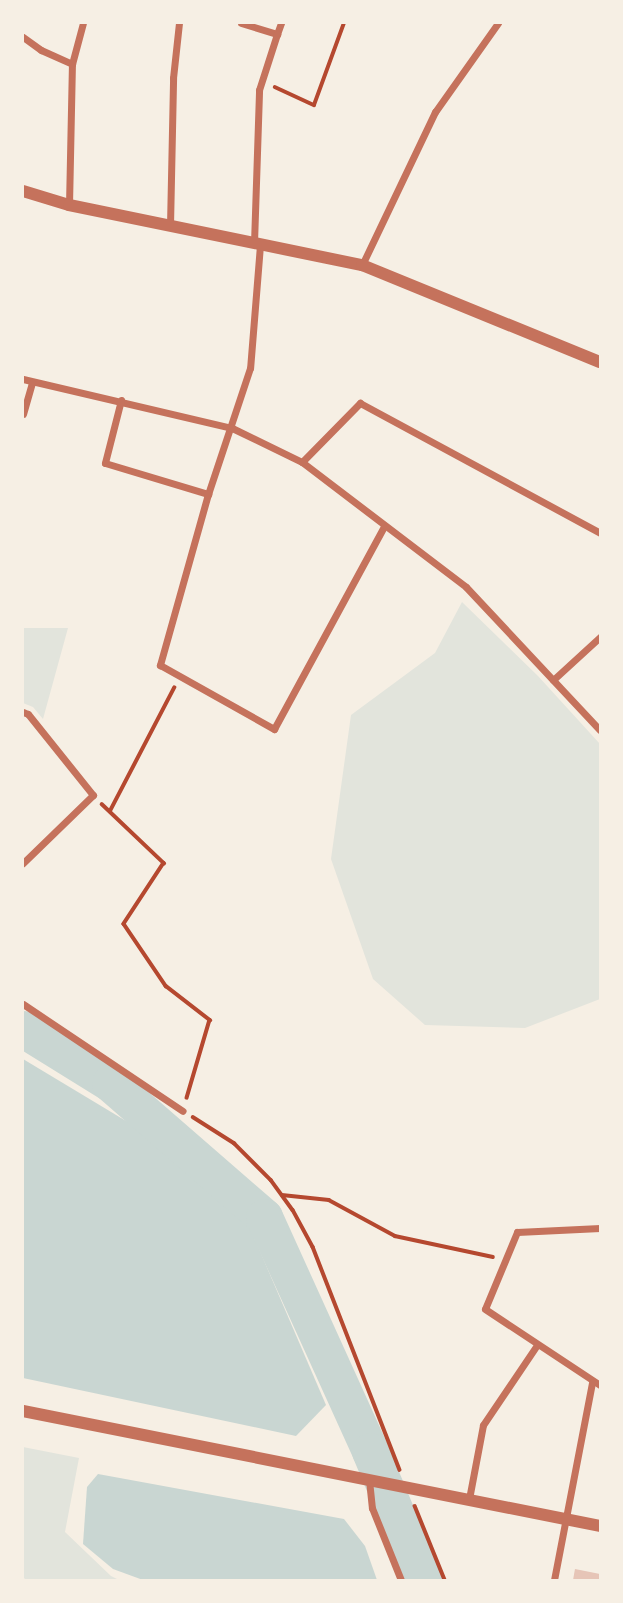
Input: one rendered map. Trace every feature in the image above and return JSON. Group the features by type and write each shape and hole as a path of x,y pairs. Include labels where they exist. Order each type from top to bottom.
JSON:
{"street":[{"path":"69,205 72,64 83,23"},
{"path":"170,226 173,78 178,23"},
{"path":"241,23 277,34"},
{"path":"281,23 260,90 257,244 250,368 208,494 160,665 274,729 384,526"},
{"path":"362,265 435,112 498,23"},
{"path":"23,37 41,50 72,64"},
{"path":"23,191 69,205 362,265 600,362"},
{"path":"23,379 232,428 302,462 466,587 600,730"},
{"path":"23,414 32,382"},
{"path":"121,400 105,463 208,494"},
{"path":"302,462 360,403 600,533"},
{"path":"553,680 600,637"},
{"path":"23,712 28,714 93,795 23,863"},
{"path":"23,1004 183,1111"},
{"path":"600,1228 517,1232 485,1309 592,1383 600,1385"},
{"path":"468,1499 483,1425 537,1345"},
{"path":"554,1580 592,1383"},
{"path":"23,1412 600,1526"},
{"path":"372,1480 372,1508 401,1580"}],"path":[{"path":"264,83 314,105 344,23"},
{"path":"110,811 180,677"},
{"path":"93,795 163,863 124,924 166,986 210,1020 183,1111 234,1143 282,1195 313,1247 401,1486 445,1580"},
{"path":"282,1195 329,1200 395,1236 505,1259"}],"shaded area":[{"path":"462,602 538,676 600,744 600,999 525,1028 425,1025 373,979 331,859 351,715 435,653"},
{"path":"23,628 68,628 43,719 33,707 23,703"},
{"path":"23,1059 166,1145 250,1228 326,1405 296,1436 23,1378"},
{"path":"23,1447 79,1458 65,1532 111,1576 119,1580 26,1580 23,1577"},
{"path":"98,1474 344,1519 365,1546 377,1580 143,1580 113,1569 83,1544 87,1487"}],"building":[{"path":"575,1569 600,1574 600,1580 573,1580"}],"waterway":[{"path":"23,1029 110,1083 264,1217 370,1451 424,1580"}]}
